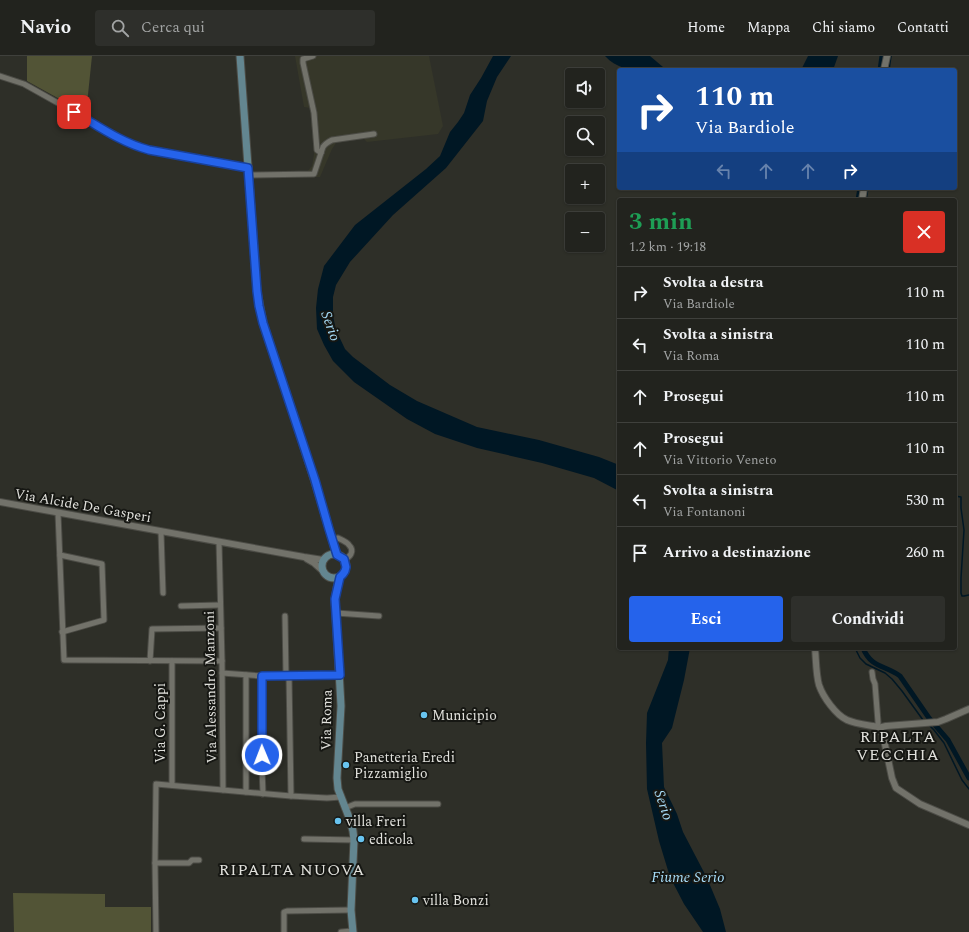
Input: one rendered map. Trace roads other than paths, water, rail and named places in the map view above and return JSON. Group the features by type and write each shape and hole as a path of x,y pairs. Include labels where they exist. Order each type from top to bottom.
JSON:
{"main road":[{"path":"240,56 259,306 315,480 337,555"},
{"path":"329,529 326,557 322,563 322,571 332,578 340,577"},
{"path":"326,557 337,555 344,559 346,567 340,577 336,595"},
{"path":"332,578 336,595"},
{"name":"Via Roma","path":"336,595 341,706 337,778 340,797 345,808"},
{"path":"345,808 353,831 354,840 351,910 352,932"}],"street":[{"path":"313,56 302,59 314,113 317,150 321,153"},
{"path":"884,68 887,56"},
{"path":"0,76 24,84 133,145 149,150 248,171 314,174 324,144 332,140 374,134"},
{"name":"Via Alcide De Gasperi","path":"0,502 304,557 326,557"},
{"path":"58,513 64,660 222,661"},
{"name":"Via Alcide De Gasperi","path":"161,532 163,593"},
{"path":"338,538 352,549 352,554 349,558 344,559"},
{"name":"Via Alessandro Manzoni","path":"219,542 223,790"},
{"path":"60,555 102,564 104,620 62,632"},
{"name":"Via Alcide De Gasperi","path":"304,557 314,563 322,571"},
{"path":"181,606 220,605"},
{"path":"336,613 379,616"},
{"path":"286,616 291,796"},
{"path":"150,661 152,629 221,628"},
{"path":"815,650 819,685 834,710 845,720 879,728 886,726 938,722 968,710"},
{"name":"Via G. Cappi","path":"172,661 172,785"},
{"path":"872,672 875,684 879,728 883,735 892,778 896,788 920,804 969,825"},
{"path":"222,673 262,676 340,675"},
{"path":"246,675 246,792"},
{"path":"262,676 261,742 263,794"},
{"path":"156,932 154,863 156,784 291,796 327,798 340,797"},
{"path":"345,808 355,804 438,804"},
{"path":"304,839 354,840"},
{"path":"154,863 189,863 192,860 198,860"},
{"path":"284,932 284,912 287,911 351,910"},
{"path":"341,932 352,932"}],"water":[{"name":"Serio","path":"493,56 511,56 497,77 487,101 483,121 446,168 393,215 350,262 336,285 333,297 333,316 336,330 345,349 353,357 390,385 417,401 477,427 539,440 599,457 617,464 617,490 594,478 542,463 477,448 435,434 407,419 354,382 333,361 317,329 316,308 318,289 324,266 355,225 426,169 440,156 450,132 464,113 470,95"},
{"path":"605,56 650,56 666,68 624,68 612,62"},
{"path":"808,56 838,56 834,68 802,68"},
{"name":"Fiume Serio","path":"669,650 690,650 672,728 662,743 664,787 677,814 683,832 707,878 720,909 726,932 703,932 684,904 670,877 659,841 647,789 647,713 668,660"}],"waterway":[{"path":"880,68 882,56"},
{"path":"889,68 891,56"},
{"path":"858,198 860,190"},
{"path":"866,198 868,190"},
{"path":"957,496 961,497 964,530 961,593 962,596 969,595"},
{"path":"856,650 860,658 866,664 885,673 892,679 923,720"},
{"path":"864,650 874,663 900,676 929,718 948,740 969,778"},
{"path":"928,724 944,743 962,780 969,789"}],"place":[{"name":"Municipio","path":"424,715"},
{"name":"Panetteria Eredi Pizzamiglio","path":"346,765"},
{"name":"villa Freri","path":"338,821"},
{"name":"edicola","path":"361,839"},
{"name":"villa Bonzi","path":"415,900"}],"district":[{"name":"RIPALTA VECCHIA","path":"898,745"},
{"name":"RIPALTA NUOVA","path":"292,869"}]}
